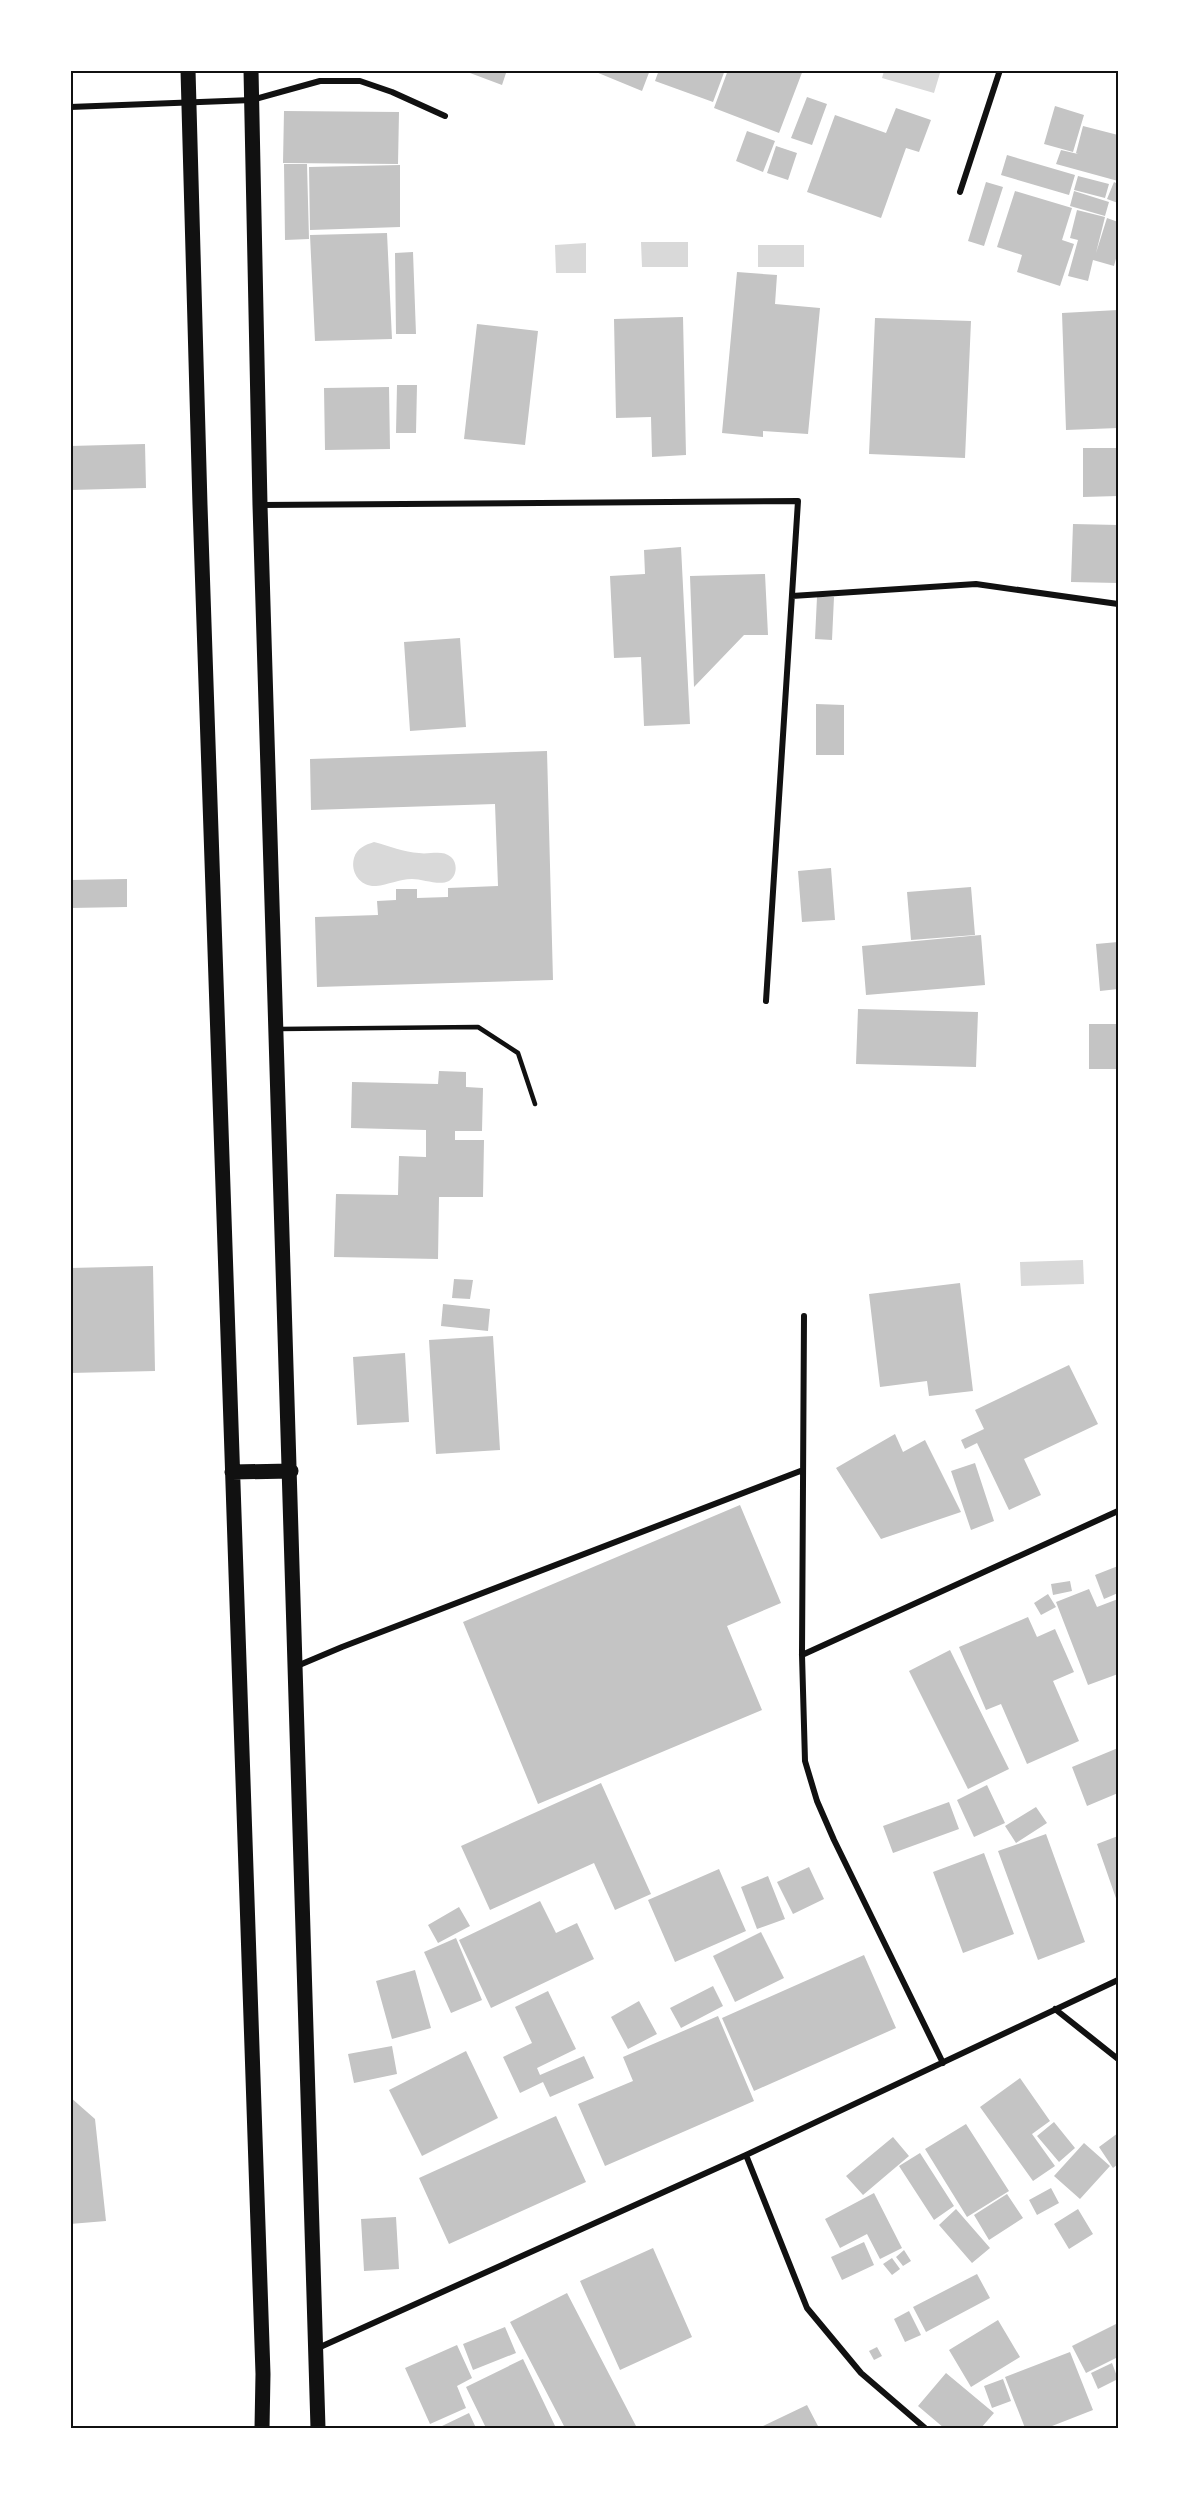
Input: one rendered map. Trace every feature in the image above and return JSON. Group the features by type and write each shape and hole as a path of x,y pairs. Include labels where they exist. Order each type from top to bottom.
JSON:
{"main road":[{"path":"188,70 200,505 263,2374 262,2428"},
{"path":"251,70 260,505 318,2348 318,2428"},
{"path":"232,1472 291,1471"}],"street":[{"path":"960,192 1000,70"},
{"path":"70,107 252,100 320,81 360,81 392,92 445,116"},
{"path":"260,505 798,501 766,1001"},
{"path":"792,596 976,584 1119,604"},
{"path":"804,1316 805,1453 802,1656 805,1761 817,1801 943,2063"},
{"path":"297,1666 803,1470"},
{"path":"802,1656 1119,1511"},
{"path":"318,2348 746,2155 1119,1980"},
{"path":"1055,2009 1119,2059"},
{"path":"746,2155 807,2308 861,2373 925,2428"}],"lane":[{"path":"277,1029 478,1027 518,1053 536,1104"}],"shaded area":[{"path":"884,71 940,73 934,93 882,78"},
{"path":"641,242 688,242 688,267 642,267"},
{"path":"586,243 586,273 556,273 555,245"},
{"path":"758,245 804,245 804,267 758,267"},
{"path":"374,842 413,852 447,855 455,863 455,873 452,879 445,882 436,883 412,879 370,886 358,878 353,863 359,849"},
{"path":"1083,1260 1084,1284 1021,1286 1020,1262"}],"building":[{"path":"462,70 507,70 502,85"},
{"path":"591,70 650,70 642,91"},
{"path":"659,70 725,70 713,102 655,81"},
{"path":"728,70 803,70 779,133 714,108"},
{"path":"807,97 827,104 812,145 791,138"},
{"path":"1055,106 1084,115 1073,152 1044,144"},
{"path":"896,108 931,120 919,152 906,148 881,218 807,192 835,115 886,133"},
{"path":"284,111 399,112 398,164 283,163"},
{"path":"1083,126 1118,135 1116,147 1118,148 1118,181 1056,164 1061,150 1078,154 1076,153"},
{"path":"747,131 775,141 763,172 736,161"},
{"path":"776,146 797,153 788,180 767,173"},
{"path":"1007,155 1075,175 1069,195 1001,175"},
{"path":"284,164 307,164 309,239 285,240"},
{"path":"400,165 400,227 310,230 309,167"},
{"path":"1078,176 1109,184 1105,198 1074,190"},
{"path":"986,182 1003,187 984,246 968,241"},
{"path":"1114,182 1118,184 1118,203 1107,199"},
{"path":"1015,191 1072,208 1062,240 1074,244 1060,286 1017,272 1022,255 997,247"},
{"path":"1074,191 1109,202 1105,216 1070,206"},
{"path":"1077,210 1105,217 1096,253 1107,218 1118,222 1118,251 1114,266 1093,260 1088,281 1068,276 1078,240 1070,238"},
{"path":"387,233 392,339 315,341 310,235"},
{"path":"413,252 416,334 396,334 395,253"},
{"path":"737,272 777,275 775,304 820,308 808,434 763,431 763,437 722,433"},
{"path":"1118,310 1118,428 1066,430 1062,313"},
{"path":"683,317 686,455 652,457 651,417 616,418 614,319"},
{"path":"875,318 971,321 965,458 869,454"},
{"path":"477,324 538,331 525,445 464,439"},
{"path":"397,385 417,385 416,433 396,433"},
{"path":"389,387 390,449 325,450 324,388"},
{"path":"145,444 146,488 70,490 70,446"},
{"path":"1083,448 1118,448 1118,496 1083,497"},
{"path":"1073,524 1118,525 1118,583 1071,582"},
{"path":"681,547 690,724 644,726 641,657 614,658 610,576 645,574 644,550"},
{"path":"765,574 768,635 744,635 694,687 690,576"},
{"path":"817,597 834,597 832,640 815,639"},
{"path":"460,638 466,727 410,731 404,642"},
{"path":"816,704 844,705 844,755 816,755"},
{"path":"547,751 553,980 317,987 315,917 378,915 377,901 396,900 396,889 417,889 417,898 448,897 448,888 498,886 495,804 311,810 310,759"},
{"path":"831,868 835,920 802,922 798,871"},
{"path":"127,879 127,907 70,908 70,880"},
{"path":"971,887 975,935 911,940 907,892"},
{"path":"981,935 985,985 866,995 862,946"},
{"path":"1118,942 1118,989 1100,991 1096,944"},
{"path":"858,1009 978,1012 976,1067 856,1064"},
{"path":"1089,1024 1118,1024 1118,1069 1089,1069"},
{"path":"439,1071 466,1072 466,1087 483,1088 482,1131 455,1131 455,1140 484,1140 483,1197 439,1197 438,1259 334,1257 336,1194 398,1195 399,1156 426,1157 426,1130 351,1128 352,1082 438,1084"},
{"path":"153,1266 155,1371 70,1373 70,1268"},
{"path":"454,1279 473,1280 470,1299 452,1298"},
{"path":"960,1283 973,1391 929,1396 927,1381 880,1387 869,1294"},
{"path":"443,1304 490,1309 488,1331 441,1326"},
{"path":"493,1336 500,1450 436,1454 429,1340"},
{"path":"405,1353 409,1422 357,1425 353,1357"},
{"path":"1069,1365 1098,1424 1024,1459 1041,1495 1009,1510 977,1443 965,1449 961,1440 984,1429 975,1410"},
{"path":"895,1434 903,1452 925,1440 961,1512 881,1539 836,1468"},
{"path":"975,1463 994,1521 971,1530 951,1471"},
{"path":"740,1505 781,1603 727,1626 762,1710 538,1804 463,1622"},
{"path":"1118,1566 1118,1593 1104,1599 1095,1575"},
{"path":"1070,1581 1072,1591 1053,1595 1051,1584"},
{"path":"1089,1589 1097,1607 1118,1599 1118,1674 1088,1685 1056,1602"},
{"path":"1048,1594 1056,1607 1041,1615 1034,1603"},
{"path":"1028,1617 1037,1637 1055,1629 1074,1672 1053,1681 1079,1741 1027,1764 1001,1704 986,1710 959,1647"},
{"path":"950,1650 1009,1769 968,1789 909,1671"},
{"path":"1118,1748 1118,1793 1087,1806 1072,1767"},
{"path":"601,1783 651,1894 615,1910 594,1863 490,1910 461,1846"},
{"path":"987,1785 1005,1823 974,1837 957,1800"},
{"path":"949,1802 959,1829 893,1853 883,1826"},
{"path":"1036,1807 1047,1823 1016,1843 1005,1826"},
{"path":"1046,1834 1085,1942 1038,1960 998,1851"},
{"path":"1118,1836 1118,1904 1097,1844"},
{"path":"984,1853 1014,1934 963,1953 933,1872"},
{"path":"809,1867 824,1899 793,1914 777,1882"},
{"path":"719,1869 746,1931 675,1962 648,1900"},
{"path":"768,1876 785,1919 757,1929 741,1887"},
{"path":"540,1901 556,1933 577,1923 594,1959 491,2008 459,1940"},
{"path":"459,1907 470,1926 438,1943 428,1925"},
{"path":"761,1932 784,1978 735,2002 713,1956"},
{"path":"456,1938 482,2000 451,2013 424,1952"},
{"path":"864,1955 896,2028 754,2091 722,2018"},
{"path":"415,1970 431,2028 392,2039 376,1981"},
{"path":"713,1986 723,2006 681,2028 670,2008"},
{"path":"548,1991 576,2049 537,2068 540,2075 584,2056 594,2078 550,2097 543,2082 520,2093 503,2057 532,2043 515,2007"},
{"path":"639,2001 657,2034 628,2049 611,2017"},
{"path":"718,2016 754,2101 605,2166 578,2104 633,2081 623,2057"},
{"path":"392,2046 397,2074 354,2083 348,2054"},
{"path":"466,2051 498,2118 422,2156 389,2090"},
{"path":"1020,2078 1050,2121 1032,2134 1055,2166 1033,2181 980,2107"},
{"path":"70,2097 95,2119 106,2221 70,2224"},
{"path":"556,2116 586,2182 449,2244 419,2178"},
{"path":"1054,2122 1075,2148 1059,2162 1037,2136"},
{"path":"966,2124 1009,2191 967,2217 925,2149"},
{"path":"1118,2133 1118,2164 1113,2168 1099,2147"},
{"path":"893,2137 909,2156 863,2195 846,2176"},
{"path":"1084,2143 1110,2166 1080,2199 1054,2176"},
{"path":"920,2153 954,2206 934,2220 899,2166"},
{"path":"1051,2188 1059,2203 1037,2215 1029,2200"},
{"path":"874,2193 902,2248 880,2259 867,2234 840,2248 825,2219"},
{"path":"1007,2194 1023,2218 989,2240 974,2215"},
{"path":"956,2209 990,2248 972,2263 939,2225"},
{"path":"1078,2209 1093,2234 1069,2249 1054,2224"},
{"path":"396,2217 399,2269 364,2271 361,2219"},
{"path":"864,2242 874,2265 842,2280 831,2257"},
{"path":"653,2248 692,2337 620,2370 580,2281"},
{"path":"904,2250 911,2261 903,2266 896,2257"},
{"path":"892,2258 900,2269 892,2275 883,2264"},
{"path":"977,2274 990,2298 926,2332 913,2307"},
{"path":"567,2293 637,2428 565,2428 510,2322"},
{"path":"909,2311 921,2335 905,2342 894,2319"},
{"path":"998,2320 1020,2357 971,2387 949,2350"},
{"path":"1118,2323 1118,2357 1086,2373 1072,2346"},
{"path":"505,2327 516,2353 473,2370 463,2344"},
{"path":"457,2345 472,2378 457,2386 466,2408 430,2424 405,2368"},
{"path":"877,2347 882,2356 874,2360 869,2351"},
{"path":"1070,2352 1093,2410 1047,2428 1025,2428 1005,2377"},
{"path":"523,2359 556,2428 486,2428 466,2387"},
{"path":"1112,2363 1118,2379 1098,2389 1091,2373"},
{"path":"946,2373 994,2413 981,2428 944,2428 918,2406"},
{"path":"1003,2379 1011,2401 992,2408 984,2386"},
{"path":"807,2405 819,2428 759,2428"},
{"path":"469,2413 476,2428 443,2428 442,2426"}]}
